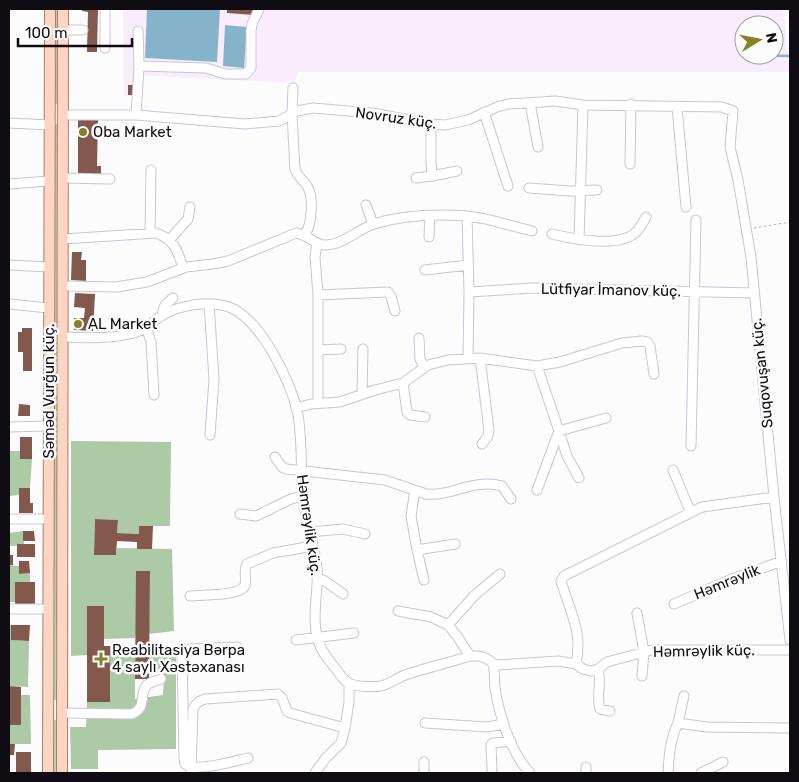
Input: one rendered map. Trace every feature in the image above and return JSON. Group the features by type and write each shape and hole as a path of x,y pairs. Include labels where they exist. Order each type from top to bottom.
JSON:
{"main road":[{"name":"Səməd Vurğun küç.","path":"48,773 50,9"},
{"name":"Səməd Vurğun küç.","path":"62,773 64,9"},
{"path":"50,125 63,115"},
{"path":"48,712 62,713"}],"street":[{"path":"105,9 105,48"},
{"path":"139,66 206,68 225,74 246,74 251,68 252,24 259,9"},
{"path":"64,30 82,30"},
{"path":"136,115 139,66 138,32"},
{"path":"294,88 292,114 295,170 298,177 307,185 310,193 311,222 305,234"},
{"name":"Novruz küç.","path":"63,115 136,115 245,124 279,121 304,109 313,108 372,113 431,124 456,123 508,104 555,101 583,105 631,104 722,107 730,109"},
{"path":"530,103 538,147"},
{"path":"630,164 631,104"},
{"path":"579,240 583,105"},
{"path":"677,107 686,207"},
{"name":"Suqovuşan küç.","path":"730,109 733,114 730,147 738,180 751,257 790,640"},
{"path":"484,112 508,186"},
{"path":"9,123 50,125"},
{"path":"431,124 430,163 432,176"},
{"path":"150,232 151,170"},
{"path":"416,178 457,171"},
{"path":"63,178 110,179"},
{"path":"9,184 49,181"},
{"path":"529,188 597,190"},
{"path":"366,205 373,224"},
{"path":"170,239 188,219 190,207"},
{"path":"429,237 430,216"},
{"path":"63,286 100,288 130,286 163,277 183,268 228,261 296,232 305,234 317,243 325,245 335,243 373,224 386,221 430,216 467,216 486,219 532,232"},
{"path":"467,216 468,358"},
{"path":"552,234 579,240 622,241 636,232 646,217"},
{"path":"691,446 696,220"},
{"path":"63,239 156,233 170,239 176,246 183,268"},
{"path":"317,243 315,257 318,295 318,403"},
{"path":"9,265 49,267"},
{"path":"425,270 468,266"},
{"name":"Lütfiyar İmanov küç.","path":"469,292 532,288 754,293"},
{"path":"318,295 383,291 388,292 391,296 395,310"},
{"path":"163,314 165,306 173,298"},
{"path":"9,304 49,308"},
{"path":"209,304 214,379 210,435"},
{"name":"Həmrəylik küç.","path":"63,337 100,338 131,334 146,327 163,314 188,307 209,304 229,307 244,316 255,327 268,344 279,365 296,408 299,426 303,496 317,578 315,620 317,638 325,655 349,684"},
{"path":"146,327 151,342 154,395"},
{"path":"419,338 420,358 424,368"},
{"path":"296,408 318,403 340,402 404,383 435,362 480,358 537,366 560,362 622,343 642,341 648,342 650,346 654,374"},
{"path":"319,350 341,349"},
{"path":"362,394 363,349"},
{"path":"480,358 489,430 488,436 482,444"},
{"path":"537,366 567,456 579,478"},
{"path":"404,383 407,412 410,415 425,417"},
{"path":"559,431 606,418"},
{"path":"9,427 49,426"},
{"path":"538,490 559,431"},
{"path":"276,457 282,467 286,469 385,480 432,495 471,485 495,484 502,486 511,499"},
{"path":"673,470 690,511"},
{"path":"415,490 411,516 424,580"},
{"path":"240,514 256,516 291,499 303,496"},
{"path":"576,664 579,650 578,638 561,581 564,576 690,511 702,507 774,497"},
{"path":"9,519 48,519"},
{"path":"309,532 343,529 365,534"},
{"path":"417,550 455,544"},
{"path":"190,596 231,593 241,590 245,585 245,568 247,564 273,553 313,546"},
{"name":"Həmrəylik","path":"674,604 732,578 782,561"},
{"path":"448,625 474,596 500,574"},
{"path":"317,578 325,581 343,594"},
{"path":"9,609 48,609"},
{"path":"398,611 431,617 448,625 466,647 470,656"},
{"path":"638,613 644,652 642,676"},
{"path":"296,640 354,633"},
{"path":"190,770 185,764 184,759 182,653 184,650 237,647"},
{"name":"Həmrəylik küç.","path":"598,670 607,662 652,650 790,650"},
{"path":"315,773 325,758 341,743 349,702 349,684 380,686 403,676 470,656 481,656 493,664 500,711 504,724 522,762 530,773"},
{"path":"493,664 505,665 558,661 576,664 582,669 598,670 600,684 598,704 600,709 610,711"},
{"path":"62,713 132,714 138,712 147,685 161,679"},
{"path":"190,770 193,709 195,704 205,699 278,694 290,713 344,728"},
{"path":"668,773 669,746 678,723 684,696"},
{"path":"425,723 487,727 504,724"},
{"path":"678,723 707,727 790,728"},
{"path":"492,770 491,745 493,743 511,741"},
{"path":"190,770 248,758"},
{"path":"424,762 424,773"},
{"path":"701,773 722,762"}],"path":[{"path":"746,229 790,222"}],"shaded area":[{"path":"123,9 783,9 784,15 734,15 734,65 784,65 784,18 790,72 298,72 295,83 136,75 136,96 124,96"}],"green space":[{"path":"55,9 58,9 58,104 54,104"},
{"path":"54,124 58,124 58,700 54,700"},
{"path":"71,441 171,442 170,526 139,526 139,534 117,533 118,520 95,519 94,555 116,555 117,548 172,549 174,631 149,634 150,571 135,638 104,639 104,607 88,606 87,655 71,656"},
{"path":"9,451 20,451 20,459 32,459 30,488 20,488 19,495 9,496"},
{"path":"23,531 24,544 9,546 9,533"},
{"path":"9,565 19,566 20,574 30,573 30,582 15,582 15,602 9,602"},
{"path":"9,625 11,625 11,640 29,641 28,687 9,686"},
{"path":"110,646 135,651 135,699 163,695 164,672 149,672 149,650 176,649 176,749 98,750 98,769 71,769 70,727 86,727 87,702 110,702"},
{"path":"21,695 30,695 31,744 9,744 9,725 21,725"},
{"path":"54,720 58,720 58,773 53,773"}],"water":[{"path":"147,9 220,9 217,62 145,58"},
{"path":"225,25 247,27 244,68 223,66"}],"building":[{"path":"82,9 98,9 97,52 87,52 88,12 82,11"},
{"path":"227,9 254,9 254,15 227,13"},
{"path":"128,85 135,85 135,95 128,95"},
{"path":"78,120 98,120 97,166 101,166 101,175 78,174"},
{"path":"72,252 82,252 81,260 86,260 86,281 71,280"},
{"path":"75,293 95,294 93,331 74,330 74,318 84,318 85,308 74,307"},
{"path":"22,328 32,328 32,371 23,371 23,352 18,352 18,332 22,332"},
{"path":"19,404 30,405 30,416 18,416"},
{"path":"20,437 32,437 32,459 20,459"},
{"path":"19,488 30,488 30,503 33,503 33,513 19,513"},
{"path":"95,519 118,520 117,533 139,534 139,526 153,526 152,549 137,549 137,542 117,541 116,555 94,555"},
{"path":"23,531 34,531 35,541 23,541"},
{"path":"17,544 35,544 35,557 17,557"},
{"path":"9,555 13,555 13,565 9,565"},
{"path":"19,561 29,561 30,573 19,574"},
{"path":"136,571 150,571 149,679 135,679"},
{"path":"15,582 35,582 35,604 15,604"},
{"path":"87,606 104,606 104,646 110,646 110,702 87,702"},
{"path":"11,625 30,625 29,641 11,640"},
{"path":"9,686 21,687 21,725 9,725"},
{"path":"9,744 15,744 14,755 9,755"},
{"path":"16,752 31,752 31,773 16,773"}],"waterway":[{"path":"784,56 790,56"}],"place":[{"name":"Oba Market","path":"83,132"},
{"name":"AL Market","path":"78,324"},
{"name":"Reabilitasiya Bәrpa 4 saylı Xəstəxanası","path":"101,659"}]}
